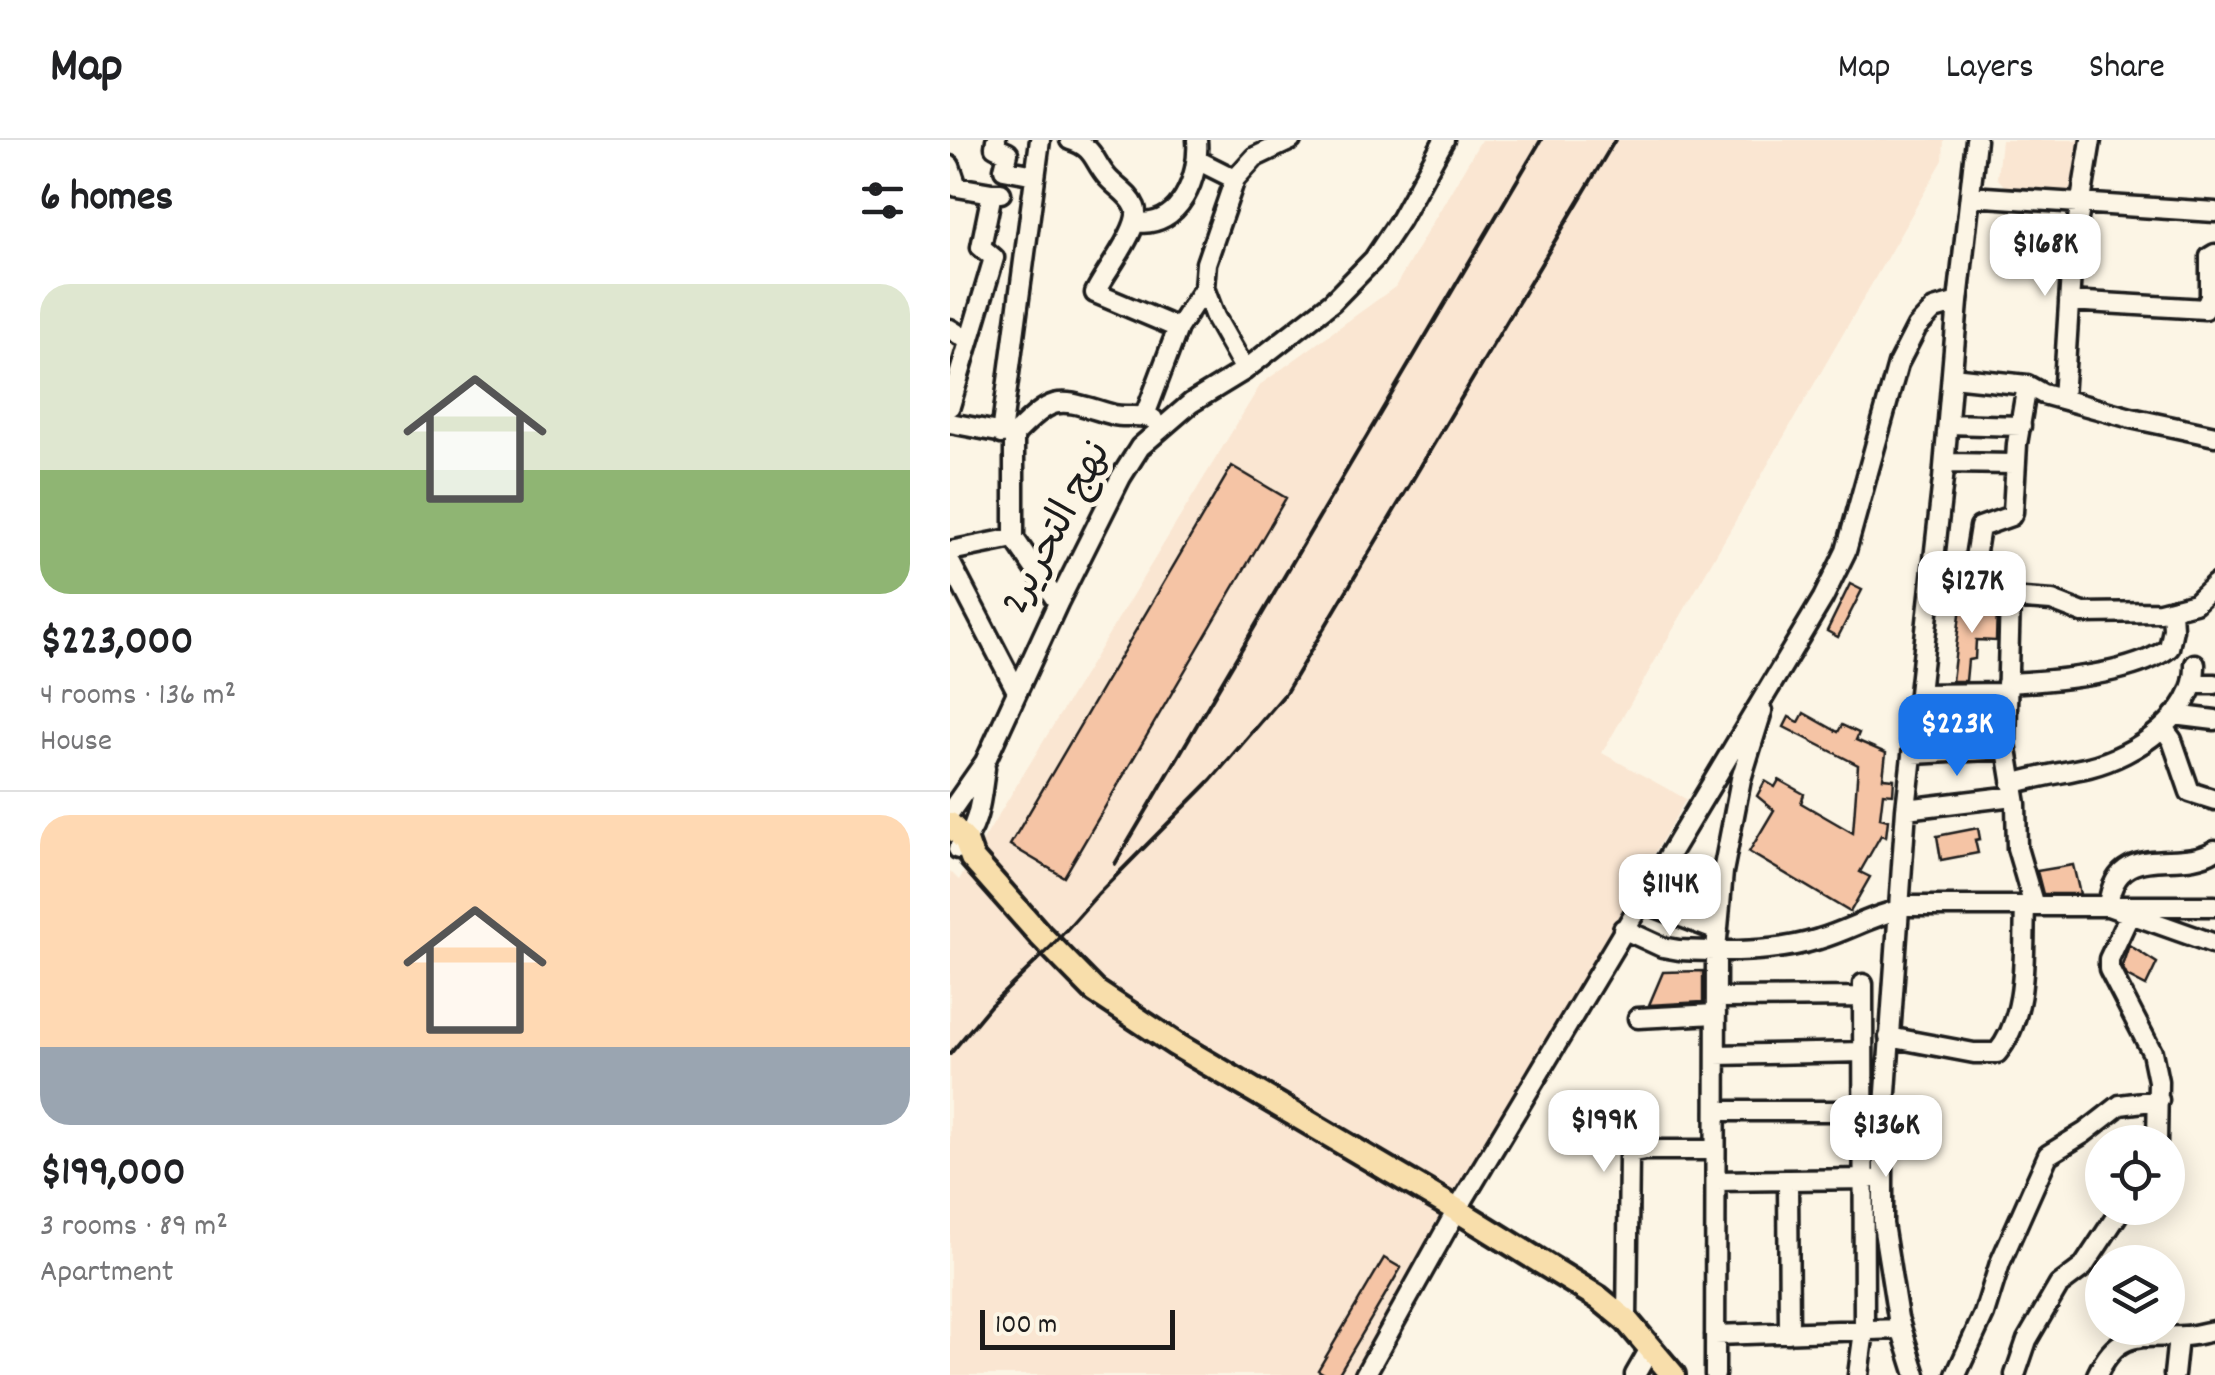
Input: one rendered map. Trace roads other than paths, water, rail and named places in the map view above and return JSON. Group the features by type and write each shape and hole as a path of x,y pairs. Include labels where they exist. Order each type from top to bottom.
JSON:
{"main road":[{"path":"961,844 1040,936 1095,991 1142,1024 1599,1298 1627,1322 1673,1375"}],"street":[{"path":"950,405 994,258 981,247 1008,153 995,146 996,140"},
{"path":"1040,140 1008,434 1014,538 1058,603"},
{"path":"1136,222 1160,221 1176,208 1195,176 1197,140"},
{"path":"1245,370 1215,317 1204,288 1206,263 1235,178 1255,157 1291,140"},
{"name":"نهج التحرير2","path":"950,812 986,762 1058,603 1140,446 1165,423 1245,370 1332,302 1374,258 1408,208 1444,140"},
{"path":"1916,1375 1902,1329 1883,1224 1888,1037 1906,809 1976,140"},
{"path":"2063,400 2072,256 2092,140"},
{"path":"1086,143 1108,178 1134,203 1136,222 1096,293 1178,328"},
{"path":"1197,160 1235,178"},
{"path":"950,166 958,187 1033,198"},
{"path":"1004,169 1035,175"},
{"path":"1970,196 2215,212"},
{"path":"2069,301 2205,309 2210,298 2210,257 2215,254"},
{"path":"1144,415 1178,328 1204,288"},
{"path":"1365,1375 1457,1210 1823,598 1846,551 1898,364 1916,327 1934,310 1958,302"},
{"path":"950,328 969,342"},
{"path":"1952,377 2028,386 2063,400 2215,436"},
{"path":"1976,592 1974,564 1980,527 2010,516 2028,386"},
{"path":"950,423 1008,434 1040,409 1067,401 1119,416 1144,415 1165,423"},
{"path":"1948,424 2021,426"},
{"path":"1944,463 2015,464"},
{"path":"950,551 1014,538"},
{"path":"950,562 1017,691"},
{"path":"1931,589 2052,601 2083,613 2172,610 2195,603 2200,594 2215,584"},
{"path":"1888,1037 1997,1054 2009,1037 2018,1010 2029,906 2017,848 2006,749 2010,598"},
{"path":"1919,694 2007,688 2134,667 2169,648 2172,610"},
{"path":"1906,809 2013,789 2105,761 2168,722 2193,684 2195,664"},
{"path":"1714,1375 1717,941 1723,872 1741,779 1770,681"},
{"path":"2193,684 2215,684"},
{"path":"2168,722 2215,720"},
{"path":"2168,722 2190,792 2215,800"},
{"path":"1913,754 2006,749"},
{"name":"نهج التحرير2","path":"961,844 979,812 986,762"},
{"path":"2108,906 2112,888 2134,864 2164,858 2202,858 2215,850"},
{"path":"1640,901 1717,941"},
{"path":"2108,906 2215,944"},
{"path":"1623,930 1662,947 1717,941 1806,943 1900,908 2215,906"},
{"path":"2130,914 2108,969 2152,1052 2158,1082 2158,1125"},
{"path":"1638,1018 1863,991 1864,1330 1858,1375"},
{"path":"1716,1055 1862,1052"},
{"path":"1956,1375 2048,1155 2120,1105 2159,1100"},
{"path":"1716,1111 1862,1111"},
{"path":"1627,1322 1630,1156 1645,1150 1715,1150"},
{"path":"1716,1181 1882,1178"},
{"path":"1788,1180 1789,1333"},
{"path":"2015,1375 2027,1340 2060,1285 2083,1267 2111,1225"},
{"path":"1715,1335 1902,1329"},
{"path":"2185,1335 2215,1331"},
{"path":"2098,1375 2106,1354 2120,1345"},
{"path":"2174,1375 2177,1345"},
{"path":"1636,1375 1651,1347"}],"railway":[{"path":"1115,864 1541,140"},
{"path":"950,1054 990,1006 1211,780 1285,694 1615,140"}]}
